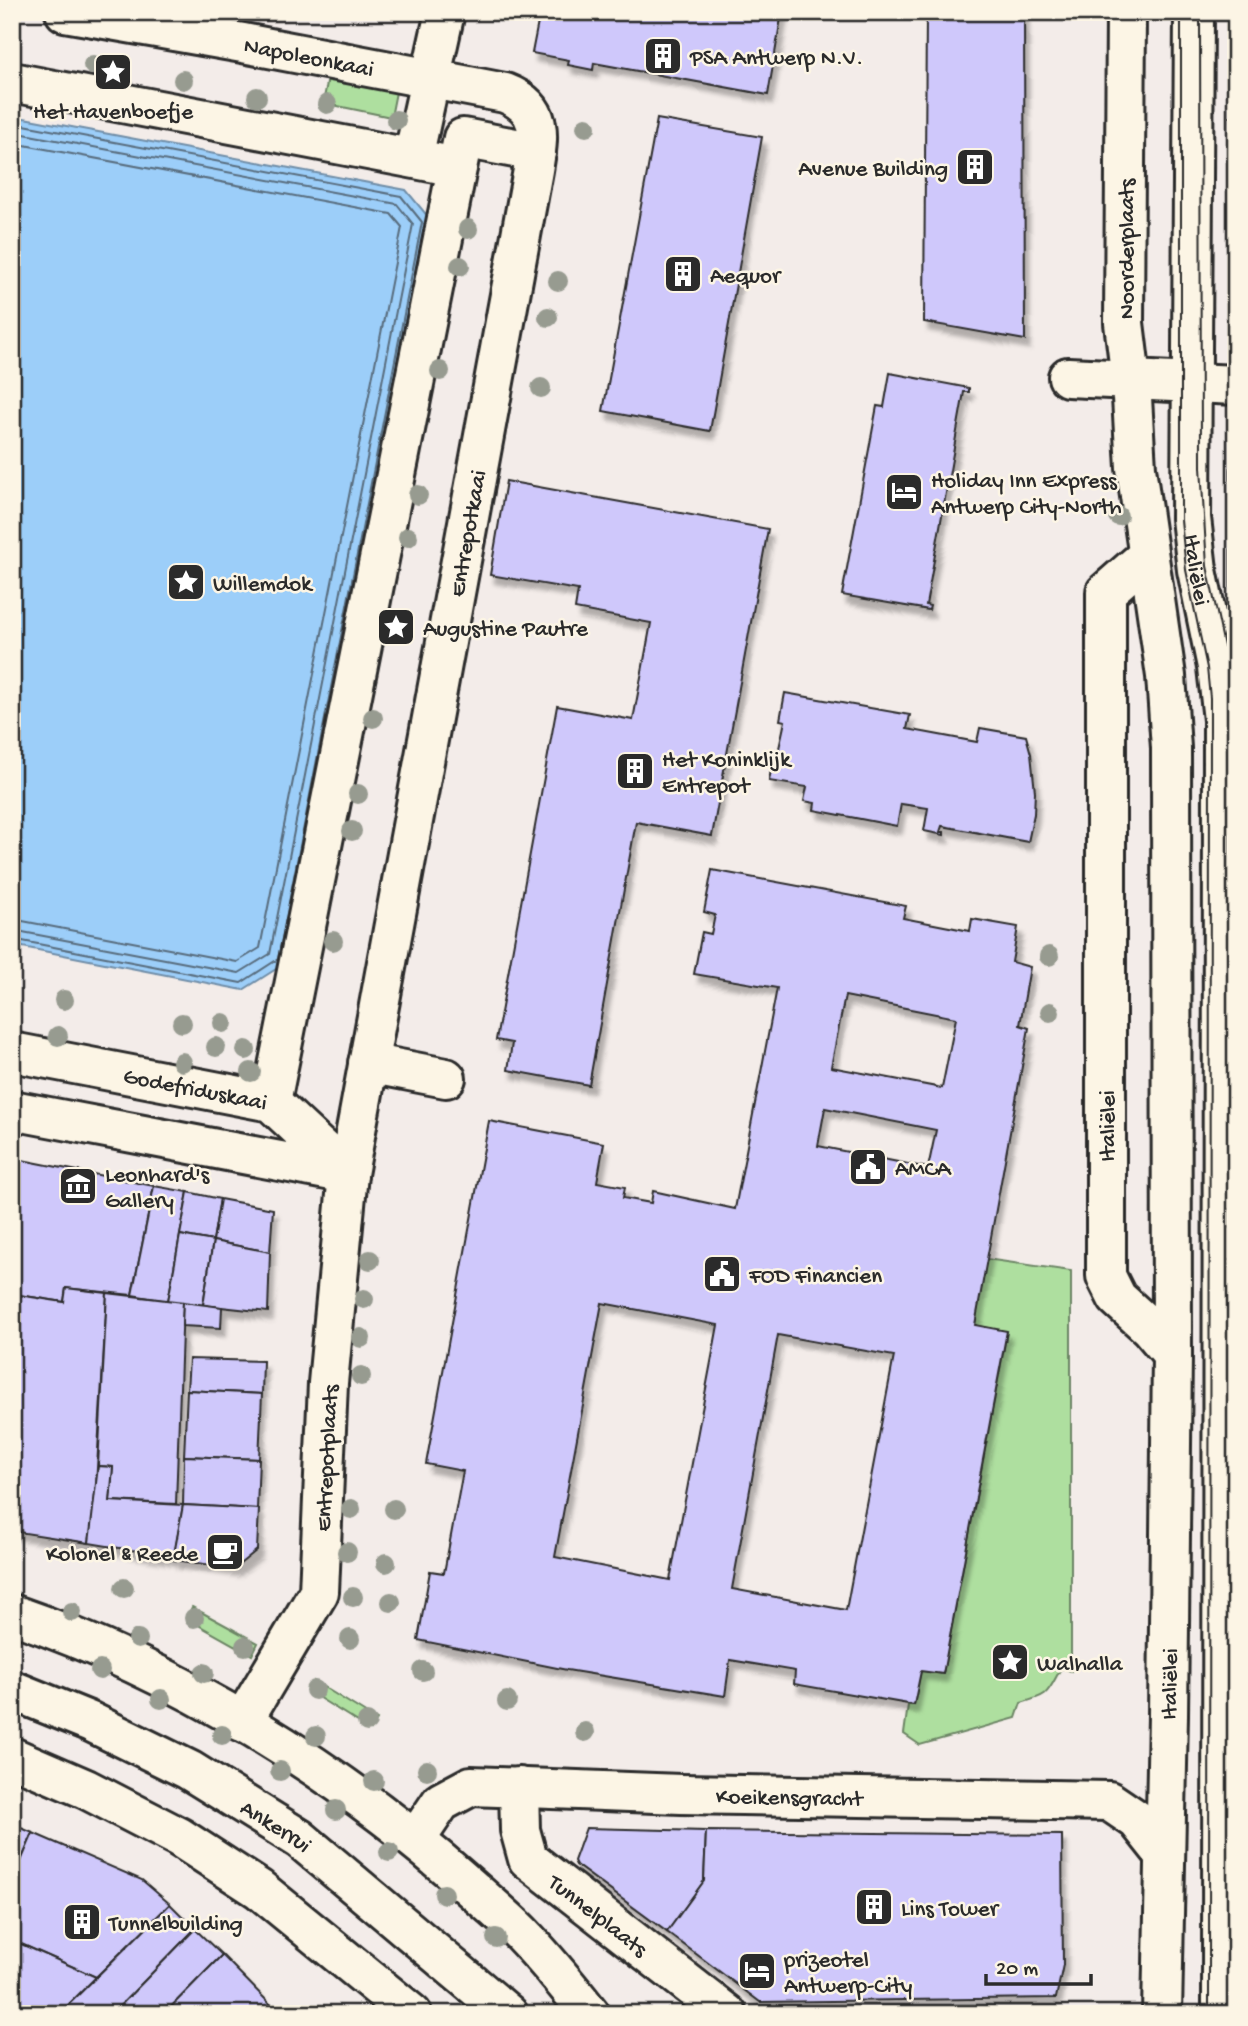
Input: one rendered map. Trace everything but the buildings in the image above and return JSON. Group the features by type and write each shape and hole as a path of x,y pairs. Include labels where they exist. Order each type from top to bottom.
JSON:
{"street":[{"path":"413,158 445,12"},
{"name":"Noorderplaats","path":"1126,12 1124,312 1131,380"},
{"name":"Italiëlei","path":"1194,12 1191,519 1197,570 1217,667 1223,720 1222,2014"},
{"name":"Napoleonkaai","path":"83,14 430,78"},
{"name":"Entrepotkaai","path":"348,1174 538,133 535,119 520,99 505,93 430,78"},
{"path":"12,82 457,167"},
{"path":"271,1102 463,138 536,152"},
{"path":"1068,377 1236,385"},
{"name":"Italiëlei","path":"1131,380 1136,468 1166,676 1171,748 1172,1354 1162,2014"},
{"name":"Italiëlei","path":"1147,556 1106,592 1105,1276 1117,1298 1150,1328 1172,1354"},
{"name":"Godefriduskaai","path":"12,1052 271,1102 348,1174"},
{"path":"369,1063 446,1078"},
{"path":"12,1110 348,1174"},
{"name":"Entrepotplaats","path":"242,1722 319,1592 327,1395 348,1174"},
{"path":"12,1614 125,1659 242,1722 297,1756 416,1839 520,1932 590,2014"},
{"name":"Ankerrui","path":"12,1690 91,1721 190,1770 300,1839 508,2014"},
{"path":"12,1757 86,1789 179,1837 260,1889 406,2012"},
{"name":"Koeikensgracht","path":"416,1839 442,1802 471,1786 681,1794 1109,1801 1137,1820 1164,1854"},
{"name":"Tunnelplaats","path":"519,1787 520,1829 528,1859 727,2014"}],"green space":[{"path":"328,78 396,92 391,117 323,103"},
{"path":"986,1259 1071,1271 1071,1671 1061,1668 1047,1692 1021,1703 1016,1718 920,1745 904,1734 908,1705 914,1705 921,1671 943,1674 1007,1332 975,1325"},
{"path":"192,1607 258,1643 252,1655 186,1618"},
{"path":"314,1681 377,1720 371,1730 308,1691"}],"water":[{"name":"Willemdok","path":"24,118 406,190 430,219 284,964 243,990 12,945 12,120"}],"tram line":[{"path":"1181,12 1181,520 1186,570 1207,668 1210,698 1209,2014"},
{"path":"1200,12 1201,467 1207,566 1224,646"},
{"path":"1230,12 1232,2014"}],"place":[{"name":"PSA Antwerp N.V.","path":"663,56"},
{"name":"Het Havenboefje","path":"113,72"},
{"name":"Avenue Building","path":"975,167"},
{"name":"Aequor","path":"683,274"},
{"name":"Holiday Inn Express Antwerp City-North","path":"904,492"},
{"name":"Willemdok","path":"186,582"},
{"name":"Augustine Pautre","path":"396,627"},
{"name":"Het Koninklijk Entrepot","path":"635,771"},
{"name":"AMCA","path":"868,1167"},
{"name":"Leonhard's Gallery","path":"78,1186"},
{"name":"FOD Financien","path":"722,1274"},
{"name":"Kolonel & Reede","path":"225,1552"},
{"name":"Walhalla","path":"1010,1662"},
{"name":"Lins Tower","path":"874,1907"},
{"name":"Tunnelbuilding","path":"82,1922"},
{"name":"prizeotel Antwerp-City","path":"757,1971"}]}
